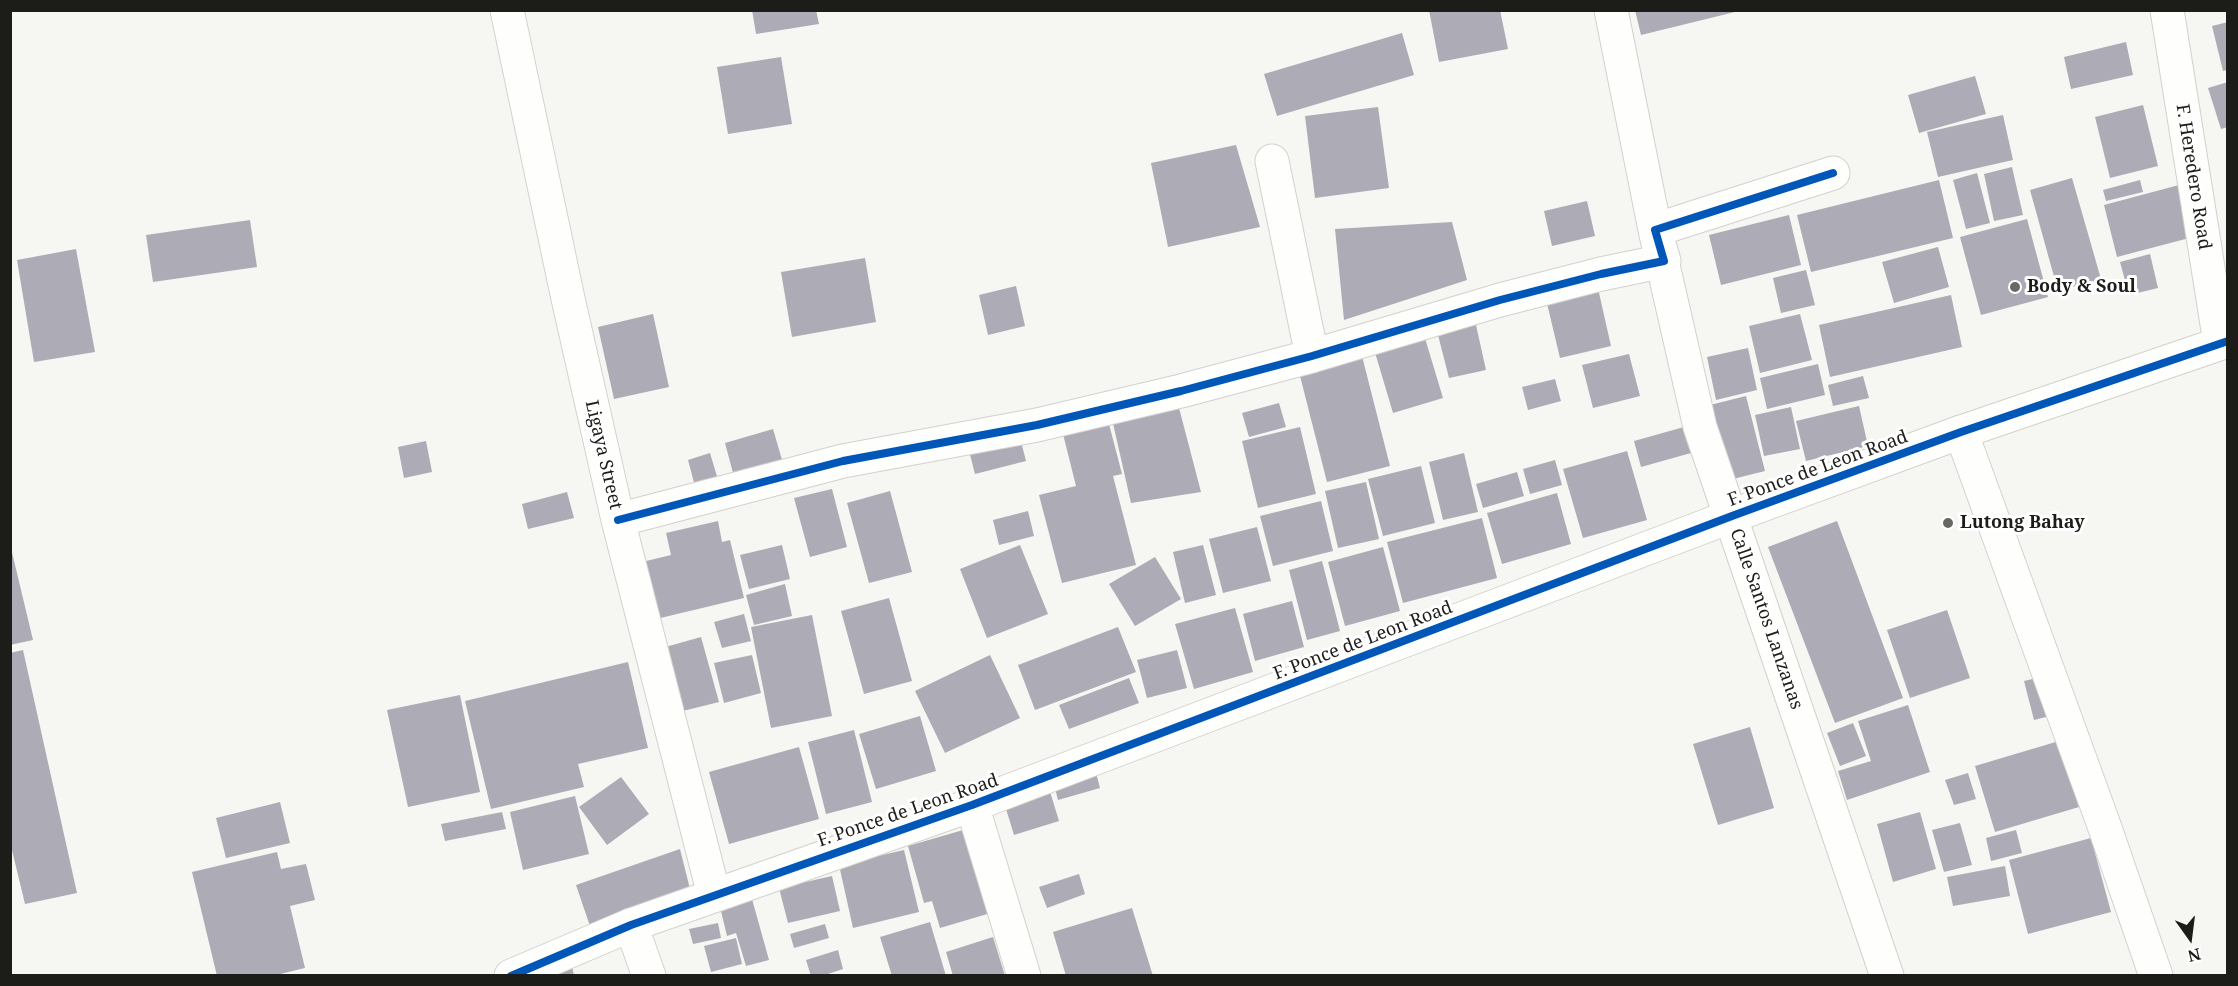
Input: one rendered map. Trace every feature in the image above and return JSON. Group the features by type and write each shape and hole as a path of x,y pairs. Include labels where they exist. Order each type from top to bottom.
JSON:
{"street":[{"name":"Ligaya Street","path":"507,10 618,520 714,895"},
{"path":"1611,10 1655,230 1833,173"},
{"name":"F. Heredero Road","path":"2167,10 2224,342"},
{"path":"1272,161 1312,356"},
{"name":"Calle Santos Lanzanas","path":"1655,230 1664,261 1700,427 1887,975"},
{"path":"618,520 843,461 1037,426 1181,392 1500,300 1601,274 1664,261"},
{"name":"F. Ponce de Leon Road","path":"512,975 631,925 972,805 1732,516 1961,432 2224,342"},
{"path":"1961,432 2102,817 2156,975"},
{"path":"972,805 1024,975"},
{"path":"631,925 649,975"}],"building":[{"path":"752,10 816,10 819,24 756,34"},
{"path":"1429,10 1500,10 1508,49 1439,62"},
{"path":"1635,10 1739,10 1739,11 1641,35"},
{"path":"2228,22 2228,70 2223,71 2212,26"},
{"path":"1402,33 1414,75 1277,116 1264,74"},
{"path":"2126,42 2133,75 2071,89 2064,57"},
{"path":"781,57 792,124 728,134 717,67"},
{"path":"1975,76 1986,114 1919,133 1908,95"},
{"path":"2228,82 2228,127 2221,129 2208,88"},
{"path":"2143,105 2158,166 2110,178 2095,117"},
{"path":"1378,107 1389,188 1315,198 1305,116"},
{"path":"2003,115 2013,160 1938,177 1927,132"},
{"path":"1236,145 1260,227 1168,247 1151,163"},
{"path":"2012,167 2023,215 1994,221 1984,174"},
{"path":"1977,173 1990,223 1966,229 1953,180"},
{"path":"2072,178 2101,279 2058,291 2030,190"},
{"path":"1939,180 1953,238 1811,272 1797,215"},
{"path":"2140,180 2143,192 2106,201 2103,190"},
{"path":"2179,185 2193,237 2117,257 2104,205"},
{"path":"1587,201 1595,236 1552,246 1544,211"},
{"path":"1789,215 1801,265 1721,285 1709,235"},
{"path":"2027,219 2048,297 1981,315 1960,237"},
{"path":"250,220 257,267 153,282 146,235"},
{"path":"1452,222 1467,280 1344,320 1335,229"},
{"path":"1938,247 1949,287 1894,303 1882,262"},
{"path":"76,249 95,352 34,362 17,260"},
{"path":"2150,254 2158,288 2129,295 2120,262"},
{"path":"865,258 876,322 792,337 781,272"},
{"path":"1806,270 1815,305 1781,313 1773,278"},
{"path":"1597,284 1611,346 1560,358 1545,295"},
{"path":"1016,286 1025,326 988,335 979,295"},
{"path":"1951,295 1962,347 1830,377 1819,325"},
{"path":"653,314 669,387 614,399 598,327"},
{"path":"1800,314 1812,360 1760,373 1749,326"},
{"path":"1421,325 1443,398 1393,413 1371,339"},
{"path":"1476,325 1486,370 1449,378 1438,335"},
{"path":"1748,348 1757,390 1716,400 1707,357"},
{"path":"1629,354 1640,396 1593,408 1582,365"},
{"path":"1362,356 1390,466 1327,482 1299,372"},
{"path":"1818,364 1825,395 1767,409 1760,378"},
{"path":"1863,376 1869,398 1833,406 1828,385"},
{"path":"1555,379 1561,401 1528,410 1522,387"},
{"path":"1746,396 1765,471 1729,480 1710,405"},
{"path":"1279,403 1286,427 1249,437 1242,413"},
{"path":"1178,404 1201,492 1131,503 1112,419"},
{"path":"1859,406 1868,446 1806,461 1796,421"},
{"path":"1791,407 1800,449 1764,456 1755,415"},
{"path":"1109,424 1122,474 1113,476 1136,565 1062,583 1039,495 1076,486 1063,434"},
{"path":"1017,426 1026,461 975,474 966,439"},
{"path":"1300,427 1316,494 1258,508 1242,441"},
{"path":"1684,427 1691,453 1641,467 1634,441"},
{"path":"773,429 785,470 736,484 725,443"},
{"path":"426,441 432,472 404,478 398,447"},
{"path":"1627,451 1647,520 1583,538 1563,469"},
{"path":"710,453 719,483 696,490 688,460"},
{"path":"1464,453 1478,512 1443,520 1429,462"},
{"path":"1555,460 1562,485 1530,494 1523,469"},
{"path":"1421,466 1435,523 1383,536 1368,479"},
{"path":"1517,472 1524,496 1483,508 1476,484"},
{"path":"1366,482 1379,539 1338,548 1325,491"},
{"path":"832,489 847,547 810,557 794,498"},
{"path":"890,491 912,572 869,583 847,503"},
{"path":"567,492 574,518 528,529 522,504"},
{"path":"1557,493 1571,544 1502,564 1487,513"},
{"path":"1321,501 1333,551 1273,566 1260,516"},
{"path":"1028,511 1034,536 999,545 993,520"},
{"path":"1482,518 1497,578 1403,603 1387,542"},
{"path":"718,521 722,542 730,540 744,598 652,620 638,563 671,555 666,533"},
{"path":"1837,521 1903,698 1835,723 1768,547"},
{"path":"1257,527 1271,581 1223,593 1209,539"},
{"path":"10,544 33,640 10,645"},
{"path":"782,545 790,579 749,589 740,555"},
{"path":"1020,545 1048,614 987,638 960,569"},
{"path":"1203,545 1216,595 1185,603 1173,552"},
{"path":"1383,547 1400,611 1345,626 1328,562"},
{"path":"1155,557 1181,599 1135,626 1109,584"},
{"path":"1322,561 1340,631 1307,640 1289,570"},
{"path":"785,584 792,616 754,625 746,595"},
{"path":"889,598 912,681 864,694 841,611"},
{"path":"1292,601 1304,647 1255,661 1243,614"},
{"path":"1235,608 1253,672 1194,689 1175,624"},
{"path":"1947,610 1970,678 1910,698 1887,630"},
{"path":"744,614 751,641 722,648 714,622"},
{"path":"812,615 832,716 771,728 751,627"},
{"path":"1118,627 1136,672 1035,710 1018,665"},
{"path":"701,637 719,702 679,712 662,648"},
{"path":"23,650 77,893 25,904 10,842 10,653"},
{"path":"1177,650 1187,688 1147,698 1137,660"},
{"path":"752,655 761,693 724,703 714,663"},
{"path":"990,655 1020,718 945,753 915,691"},
{"path":"628,662 648,748 578,764 584,787 491,809 465,701"},
{"path":"2041,677 2050,716 2034,720 2024,681"},
{"path":"1129,678 1139,703 1069,729 1059,705"},
{"path":"460,695 480,792 408,807 387,710"},
{"path":"1908,705 1930,772 1847,800 1838,771 1871,761 1858,721"},
{"path":"920,716 936,771 876,789 859,734"},
{"path":"1853,723 1866,756 1840,766 1827,733"},
{"path":"1750,727 1774,808 1718,825 1693,744"},
{"path":"854,730 872,802 826,814 808,742"},
{"path":"2059,741 2079,807 1995,832 1975,766"},
{"path":"799,747 819,819 729,844 709,772"},
{"path":"1094,765 1100,788 1058,800 1052,776"},
{"path":"1968,773 1976,799 1954,805 1945,780"},
{"path":"621,777 649,814 607,845 579,807"},
{"path":"1048,785 1059,821 1014,835 1003,799"},
{"path":"575,796 589,854 523,870 510,812"},
{"path":"280,802 290,843 226,858 216,818"},
{"path":"502,812 506,829 445,841 441,824"},
{"path":"1920,812 1936,869 1893,882 1877,824"},
{"path":"1960,823 1972,865 1944,872 1932,830"},
{"path":"970,828 994,912 940,928 932,901 924,903 908,846"},
{"path":"2016,830 2022,853 1991,861 1986,838"},
{"path":"2091,838 2111,912 2028,934 2009,860"},
{"path":"680,849 690,889 591,929 576,885"},
{"path":"904,850 919,912 853,928 839,865"},
{"path":"277,852 281,869 306,864 315,900 290,906 305,968 272,976 217,976 192,872"},
{"path":"2005,866 2010,896 1953,906 1947,877"},
{"path":"1079,874 1085,894 1047,908 1039,887"},
{"path":"832,876 840,911 788,923 779,888"},
{"path":"752,899 769,960 746,966 736,933 727,936 720,907"},
{"path":"1132,908 1153,976 1066,976 1053,932"},
{"path":"930,922 946,976 892,976 880,937"},
{"path":"718,923 721,938 693,944 689,929"},
{"path":"825,924 829,938 794,948 790,934"},
{"path":"993,937 1005,976 953,976 946,952"},
{"path":"736,938 742,964 711,972 704,946"},
{"path":"838,950 843,969 822,976 811,976 806,960"},
{"path":"572,966 574,976 542,976"}],"cycle path":[{"path":"618,520 843,461 1037,425 1181,391 1312,356 1500,300 1601,274 1664,261 1655,230 1833,173"},
{"path":"511,976 631,925 972,805 1732,516 1961,432 2228,341"}],"place":[{"name":"Body & Soul","path":"2015,287"},
{"name":"Lutong Bahay","path":"1948,523"}]}
